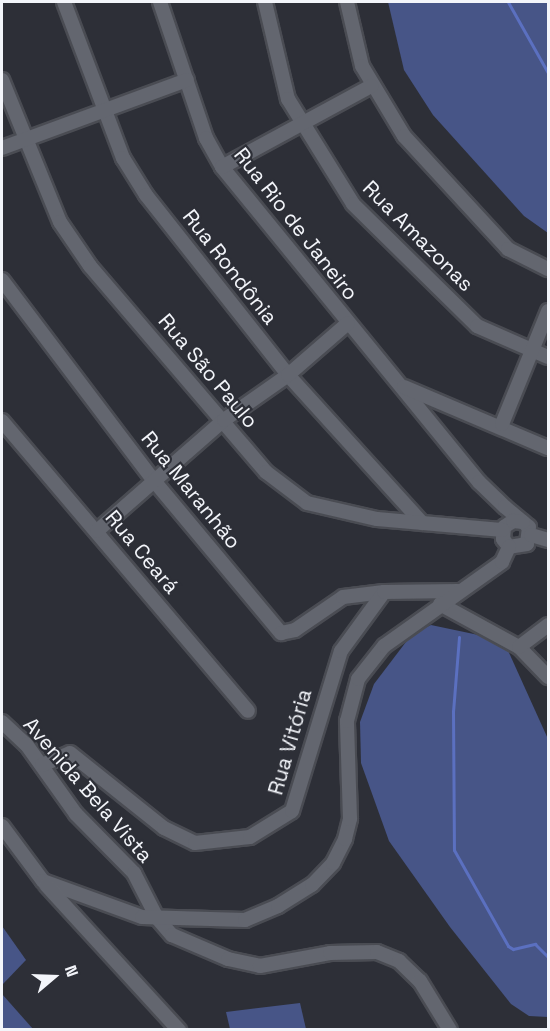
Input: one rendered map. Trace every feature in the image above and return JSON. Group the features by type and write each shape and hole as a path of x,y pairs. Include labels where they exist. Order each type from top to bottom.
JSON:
{"street":[{"name":"Rua Rondônia","path":"64,2 103,111 123,158 146,195 288,375 422,523"},
{"name":"Rua Rio de Janeiro","path":"160,2 206,138 222,166 479,482 523,522"},
{"name":"Rua Amazonas","path":"265,2 288,99 300,124 352,204 477,326 549,357"},
{"path":"347,2 371,86 404,136 508,249 549,269"},
{"name":"Rua São Paulo","path":"2,80 60,222 90,266 224,420 266,472 307,503 422,523 504,529"},
{"path":"2,148 187,80"},
{"path":"222,166 371,86"},
{"name":"Rua Maranhão","path":"2,280 155,482 281,633 295,630 343,597 384,592"},
{"path":"502,424 530,349 549,311"},
{"path":"97,531 224,420 288,375 348,323"},
{"name":"Rua Rio de Janeiro","path":"404,387 502,424 549,448"},
{"path":"434,425 453,406"},
{"name":"Rua Ceará","path":"2,422 248,711"},
{"name":"Rua Rio de Janeiro","path":"479,482 504,529"},
{"path":"43,881 116,909 156,918 193,920 245,920 312,885 333,863 350,819 347,721 358,679 384,646 458,591 502,562 509,547 504,529 513,521 523,522 531,535 549,540"},
{"path":"509,547 523,547 531,535"},
{"path":"384,592 458,591"},
{"name":"Rua Vitória","path":"42,765 70,753 164,828 195,843 250,837 292,811 340,651 384,592"},
{"path":"441,604 519,646 549,677"},
{"path":"519,646 549,625"},
{"name":"Avenida Bela Vista","path":"2,722 42,765 76,814 134,873 156,918"},
{"path":"2,826 43,881 179,1029"},
{"path":"156,918 187,943 260,966 330,953 377,952 399,962 420,981 450,1029"},
{"path":"187,943 187,930 193,920"}],"shaded area":[{"path":"388,2 548,2 548,233 524,216 433,115 404,70"},
{"path":"431,625 488,637 506,646 548,739 548,1017 529,1016 511,1004 450,927 389,841 361,763 360,722 374,684 412,634"},
{"path":"2,926 26,960 2,985"},
{"path":"2,994 33,1029 2,1029"},
{"path":"300,1003 306,1029 230,1029 226,1012"}],"waterway":[{"path":"508,2 548,73"},
{"path":"459,637 453,711 454,850 508,946 513,949 535,944 548,957"}]}
